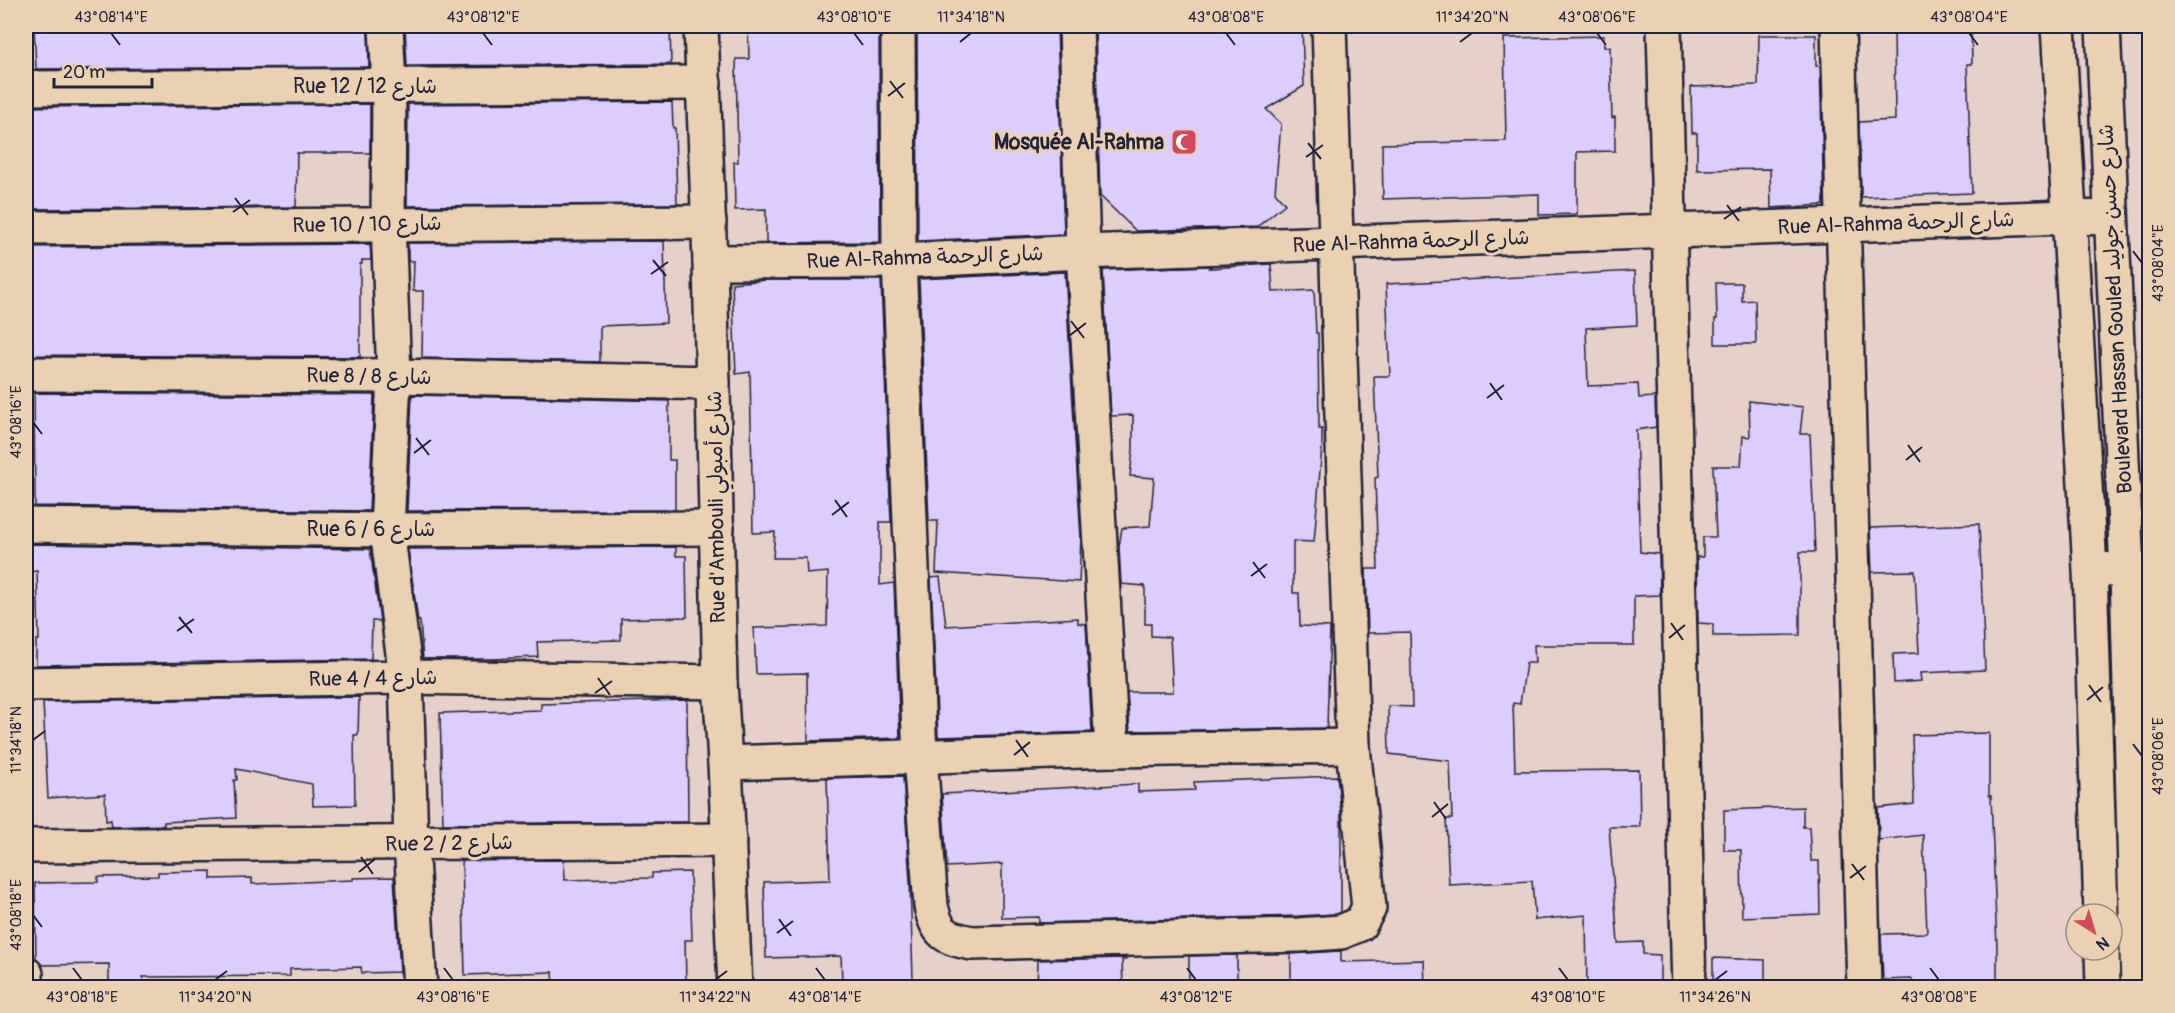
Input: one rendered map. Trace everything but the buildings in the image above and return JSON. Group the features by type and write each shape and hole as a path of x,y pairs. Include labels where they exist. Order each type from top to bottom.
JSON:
{"street":[{"path":"386,26 389,86 388,223 394,376 387,530 406,677 411,843 420,987"},
{"name":"Rue d'Ambouli شارع أمبولي","path":"701,26 709,222 720,682 735,987"},
{"path":"898,26 898,261 920,756 931,906 934,924 950,939 972,943 1341,932 1360,924 1369,908 1353,747 1329,26"},
{"path":"1076,26 1083,252 1112,750"},
{"path":"1664,26 1689,987"},
{"path":"1838,26 1864,987"},
{"name":"Boulevard Hassan Gouled شارع حسن جوليد","path":"2058,26 2090,569 2101,902"},
{"name":"Boulevard Hassan Gouled شارع حسن جوليد","path":"2103,26 2111,218 2138,571 2138,987"},
{"name":"Rue 12 / شارع 12","path":"26,88 704,83"},
{"name":"Rue Al-Rahma شارع الرحمة","path":"710,262 898,261 1670,230 2068,217 2111,218"},
{"name":"Rue 10 / شارع 10","path":"26,228 388,223 709,222"},
{"name":"Rue 8 / شارع 8","path":"26,374 394,376 713,382"},
{"name":"Rue 6 / شارع 6","path":"26,525 387,530 717,528"},
{"path":"2090,569 2138,571"},
{"name":"Rue 4 / شارع 4","path":"26,684 406,677 720,682"},
{"path":"725,763 1112,750 1353,747"},
{"name":"Rue 2 / شارع 2","path":"26,846 729,840"},
{"path":"2102,962 2103,987"},
{"path":"26,974 26,987"}],"place":[{"name":"Mosquée Al-Rahma","path":"1184,142"}]}
